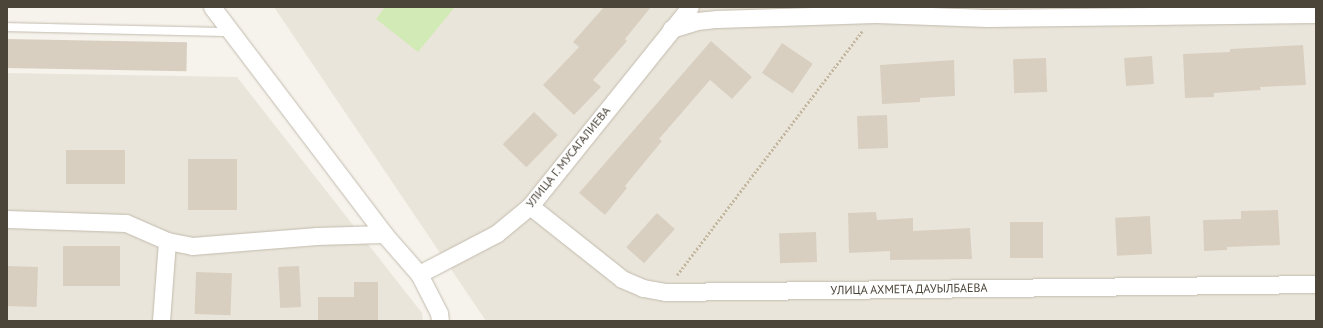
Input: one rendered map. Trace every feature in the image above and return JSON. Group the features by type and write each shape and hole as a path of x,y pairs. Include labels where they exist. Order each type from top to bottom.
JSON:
{"street":[{"path":"212,7 384,234 419,274 440,313 440,321"},
{"name":"УЛИЦА Г. МУСАГАЛИЕВА","path":"419,274 496,234 530,206 690,7"},
{"path":"671,29 697,20 717,18 875,14 901,10 987,18 1316,14"},
{"name":"УЛИЦА АХМЕТА ДАУЫЛБАЕВА","path":"530,206 622,279 643,288 665,292 1316,284"},
{"path":"7,219 126,223 167,240 192,246 317,236 384,234"},
{"path":"161,321 167,240"}],"lane":[{"path":"7,27 230,32"}],"path":[{"path":"665,292 875,14"}],"shaded area":[{"path":"274,7 1316,7 1316,321 486,321"},
{"path":"7,73 237,77 422,313 423,321 7,321"}],"green space":[{"path":"385,7 455,7 418,52 376,19"}],"building":[{"path":"604,7 651,7 625,39 627,41 593,80 601,87 574,115 543,85 579,47 573,42"},
{"path":"7,39 187,42 186,71 7,68"},
{"path":"711,41 752,77 732,99 710,80 659,139 662,141 625,186 627,188 605,215 579,193"},
{"path":"782,43 813,64 793,94 762,73"},
{"path":"1303,45 1306,85 1260,87 1261,90 1214,93 1214,97 1185,98 1183,54 1230,52 1230,49"},
{"path":"1152,56 1154,84 1126,86 1124,58"},
{"path":"1046,58 1047,92 1014,93 1013,59"},
{"path":"954,60 955,96 920,98 920,102 882,104 880,65"},
{"path":"534,112 558,135 526,167 503,144"},
{"path":"887,115 888,148 858,149 857,116"},
{"path":"66,150 125,150 125,184 66,184"},
{"path":"188,159 237,159 237,210 188,210"},
{"path":"1278,210 1280,245 1227,247 1227,250 1204,251 1203,220 1241,219 1241,211"},
{"path":"876,212 877,220 913,218 913,231 970,228 972,259 890,260 890,251 849,253 848,213"},
{"path":"657,213 675,229 644,263 626,247"},
{"path":"1150,216 1152,254 1117,256 1115,218"},
{"path":"1010,222 1043,222 1043,258 1010,258"},
{"path":"816,232 817,262 780,263 779,233"},
{"path":"63,246 120,246 120,286 63,286"},
{"path":"7,266 38,267 37,307 7,306"},
{"path":"299,266 301,307 280,308 278,267"},
{"path":"196,272 232,273 231,315 195,314"},
{"path":"354,282 378,282 378,321 318,321 318,297 354,297"}]}
